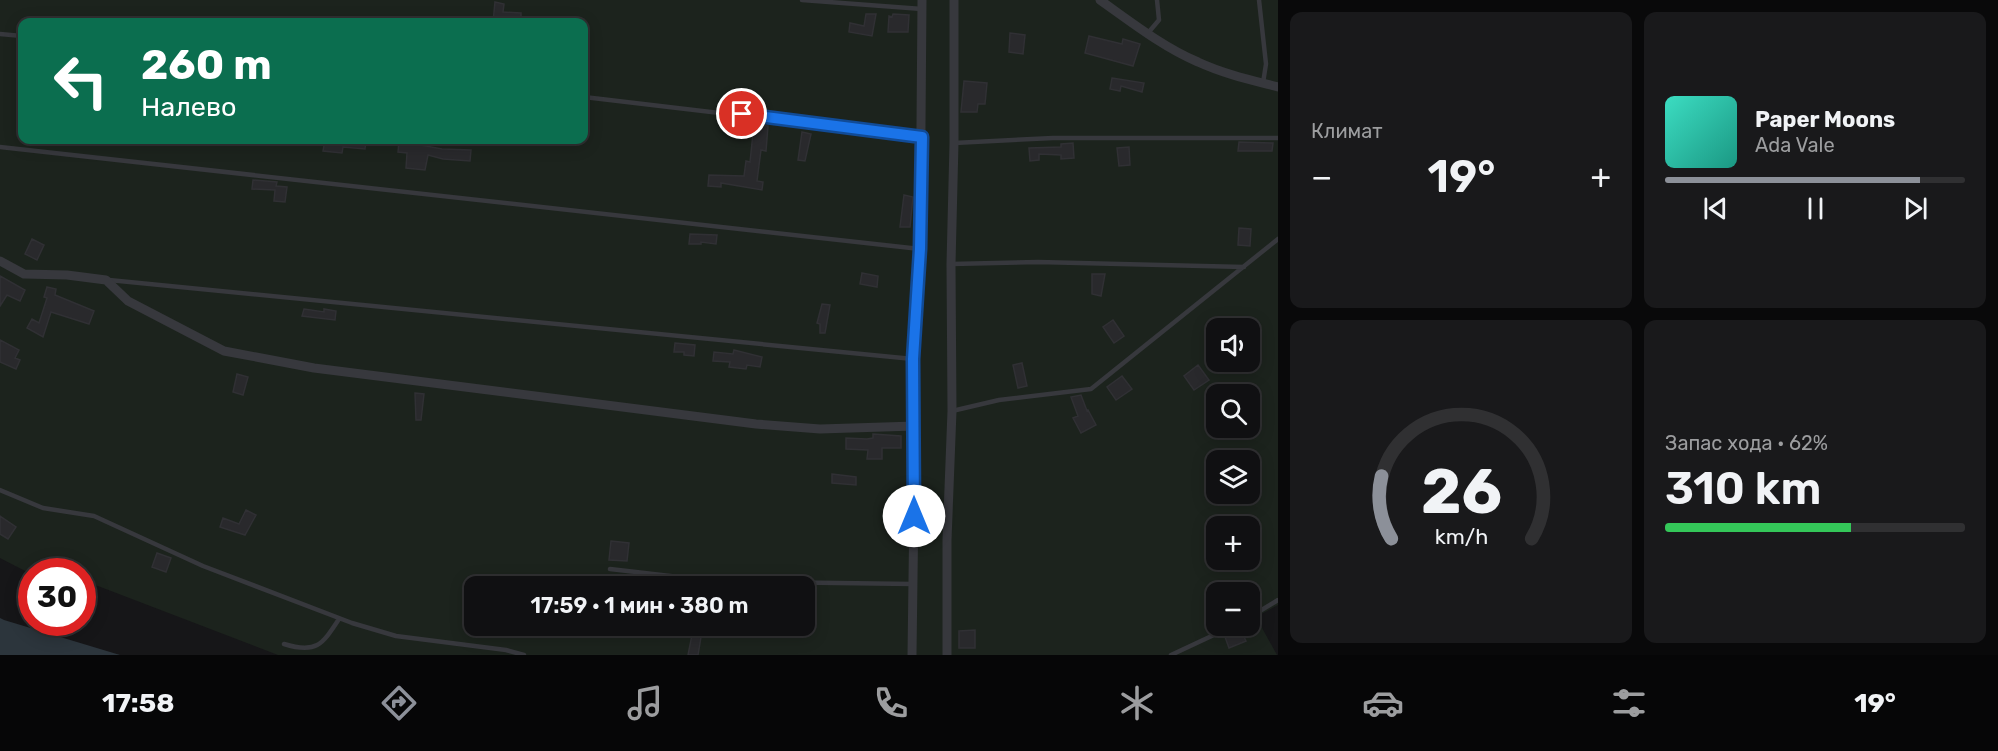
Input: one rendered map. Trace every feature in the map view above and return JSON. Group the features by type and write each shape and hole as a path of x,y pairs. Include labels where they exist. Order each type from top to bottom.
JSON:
{"street":[{"path":"947,655 947,540 952,411 954,0"},
{"path":"1100,0 1196,62 1233,76 1278,87"},
{"path":"912,655 915,426 913,359 920,249 922,5"},
{"path":"0,261 24,274 67,275 106,280 128,301 224,351 314,368 756,424 820,429 915,426"}],"lane":[{"path":"802,0 922,5"},
{"path":"1148,33 1159,20 1157,0"},
{"path":"1259,0 1266,64 1263,83"},
{"path":"0,34 18,36"},
{"path":"588,97 922,137"},
{"path":"954,143 1053,138 1278,138"},
{"path":"0,147 920,249"},
{"path":"952,411 999,400 1091,388 1278,239"},
{"path":"951,264 1038,262 1244,267"},
{"path":"106,280 913,359"},
{"path":"0,490 43,508 94,516 203,566 339,619 396,636 506,650 524,655"},
{"path":"610,570 760,582 913,584"},
{"path":"1260,611 1278,600"},
{"path":"284,644 303,650 310,648 324,640 339,619"},
{"path":"1171,655 1212,636"}],"shaded area":[{"path":"0,0 1278,0 1278,605 1260,615 1260,582 1206,582 1206,636 1260,636 1260,624 1277,655 278,655 96,586 96,558 18,558 18,567 0,558"},
{"path":"0,618 18,624 18,636 57,636 120,655 0,655"}],"building":[{"path":"495,2 504,4 503,12 521,13 521,18 493,18"},
{"path":"866,14 876,14 872,36 849,32 850,23 864,26"},
{"path":"893,14 909,15 908,32 888,32 889,16 892,17"},
{"path":"1010,33 1025,35 1023,54 1009,52"},
{"path":"1089,36 1122,44 1123,39 1140,44 1133,66 1085,53"},
{"path":"1112,78 1144,83 1142,92 1121,86 1120,91 1110,89"},
{"path":"964,81 987,83 985,104 978,104 977,112 961,112"},
{"path":"735,123 768,126 766,151 761,150 757,181 763,182 762,190 721,183 721,187 708,186 709,175 744,176 746,161 750,162 753,133 734,132"},
{"path":"802,132 811,134 805,161 798,160"},
{"path":"1239,142 1273,143 1272,151 1238,151"},
{"path":"1073,143 1074,158 1061,159 1061,155 1039,154 1039,160 1030,161 1029,148 1061,147 1061,144"},
{"path":"324,144 366,144 365,149 343,147 342,153 323,151"},
{"path":"399,144 471,150 470,161 443,159 428,155 425,170 406,168 407,153 398,152"},
{"path":"1129,147 1130,165 1119,166 1117,148"},
{"path":"253,180 277,182 276,186 287,187 285,202 274,201 275,190 252,189"},
{"path":"904,195 913,197 910,227 900,227"},
{"path":"1239,228 1251,229 1250,246 1238,245"},
{"path":"690,234 717,235 716,244 701,242 701,244 689,244"},
{"path":"32,239 44,245 37,260 25,254"},
{"path":"862,273 878,276 877,287 860,284"},
{"path":"1092,274 1105,274 1101,296 1092,294"},
{"path":"0,276 25,290 20,301 7,295 0,306"},
{"path":"47,287 56,289 55,295 94,311 89,324 51,312 43,337 27,328 32,319 39,323 47,298 44,297"},
{"path":"822,304 830,305 825,333 820,333 820,324 817,323"},
{"path":"304,309 336,311 335,320 302,316"},
{"path":"1113,320 1124,336 1114,343 1103,327"},
{"path":"0,340 19,350 15,358 20,360 16,369 0,362"},
{"path":"675,343 695,345 694,356 684,355 684,352 674,352"},
{"path":"734,350 762,357 760,367 747,365 746,369 729,367 730,362 713,361 714,352 733,354"},
{"path":"1022,363 1027,386 1018,388 1013,365"},
{"path":"1198,365 1209,380 1194,390 1184,376"},
{"path":"237,374 248,377 243,395 233,392"},
{"path":"1122,376 1132,389 1116,400 1107,387"},
{"path":"415,393 424,394 421,420 416,420"},
{"path":"1081,395 1096,425 1081,433 1073,418 1078,416 1071,397"},
{"path":"873,434 901,436 901,448 882,448 882,459 867,459 868,450 846,449 846,438 867,439 873,438"},
{"path":"832,474 856,477 856,485 832,483"},
{"path":"246,510 256,515 245,535 220,527 223,518 239,524"},
{"path":"0,516 16,527 8,539 0,534"},
{"path":"611,541 629,543 627,561 609,560"},
{"path":"157,553 171,558 166,572 152,567"},
{"path":"975,630 975,648 959,648 959,631"},
{"path":"692,636 701,637 698,655 688,655"},
{"path":"1244,636 1246,641 1229,648 1225,637"}],"route":[{"path":"742,114 922,137 920,249 913,359 914,516"}]}
